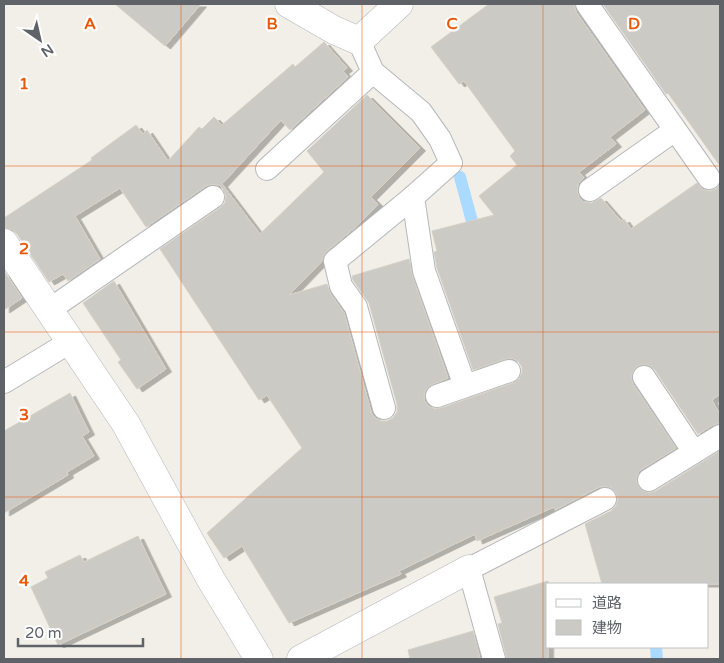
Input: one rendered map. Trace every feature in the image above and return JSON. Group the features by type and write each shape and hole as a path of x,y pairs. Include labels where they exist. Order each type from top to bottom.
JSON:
{"street":[{"path":"290,4 334,30 359,41 399,4"},
{"path":"4,243 126,424 210,578 259,659"},
{"path":"301,659 469,569"}],"lane":[{"path":"587,4 709,178"},
{"path":"359,41 373,72 421,112 440,139 451,163 414,197 334,261 341,286 356,308 384,408"},
{"path":"267,169 373,72"},
{"path":"590,190 675,130"},
{"path":"414,197 424,271 465,386"},
{"path":"49,310 213,198"},
{"path":"4,382 70,342"},
{"path":"437,396 509,371"},
{"path":"644,377 694,452"},
{"path":"649,480 720,436"},
{"path":"494,659 469,569 605,499"}],"building":[{"path":"115,4 201,4 165,46"},
{"path":"489,4 574,4 576,12 645,110 610,137 616,144 579,172 584,178 578,184 577,192 579,197 584,202 592,203 601,198 621,221 624,219 631,229 697,183 703,190 710,191 716,189 720,184 720,394 712,400 720,415 720,423 698,434 655,370 644,364 637,366 631,377 633,384 676,448 638,473 636,481 642,491 649,493 656,491 720,451 720,584 602,583 585,524 611,511 616,506 618,499 616,493 612,488 605,486 599,487 555,510 554,507 477,541 475,534 399,571 401,574 289,623 242,546 224,558 207,533 302,448 267,395 259,400 160,249 221,207 225,203 226,196 223,189 219,185 212,184 206,186 146,227 120,188 75,216 100,259 68,281 63,274 49,282 17,234 11,229 4,228 4,218 92,160 91,158 136,125 143,134 147,130 168,161 199,127 202,129 214,117 222,125 293,64 295,67 324,42 347,68 343,71 348,77 290,130 281,120 222,184 260,234 324,172 307,151 367,95 420,148 371,197 378,204 358,225 327,251 322,261 289,295 327,284 330,293 344,313 371,412 380,421 387,421 393,418 397,412 397,404 369,303 352,276 409,259 412,275 448,378 427,388 424,400 428,406 434,409 441,408 513,383 519,379 522,367 518,361 512,358 473,370 437,268 434,252 437,251 432,231 494,215 479,196 517,165 510,156 515,151 464,81 459,84 431,47"},
{"path":"603,4 720,4 720,166 668,93 666,94"},
{"path":"4,271 22,298 4,310"},
{"path":"114,281 166,369 137,389 118,362 121,360 83,303"},
{"path":"70,393 89,432 82,436 94,456 67,472 68,475 4,513 4,431"},
{"path":"138,536 166,594 58,645 31,587 48,578 45,572 80,555 84,562"},
{"path":"548,581 546,583 546,648 548,648 548,659 507,659 498,624 502,623 494,597"},
{"path":"473,631 480,659 410,659 408,650"}],"waterway":[{"path":"460,177 476,236"},
{"path":"656,648 657,659"}]}
